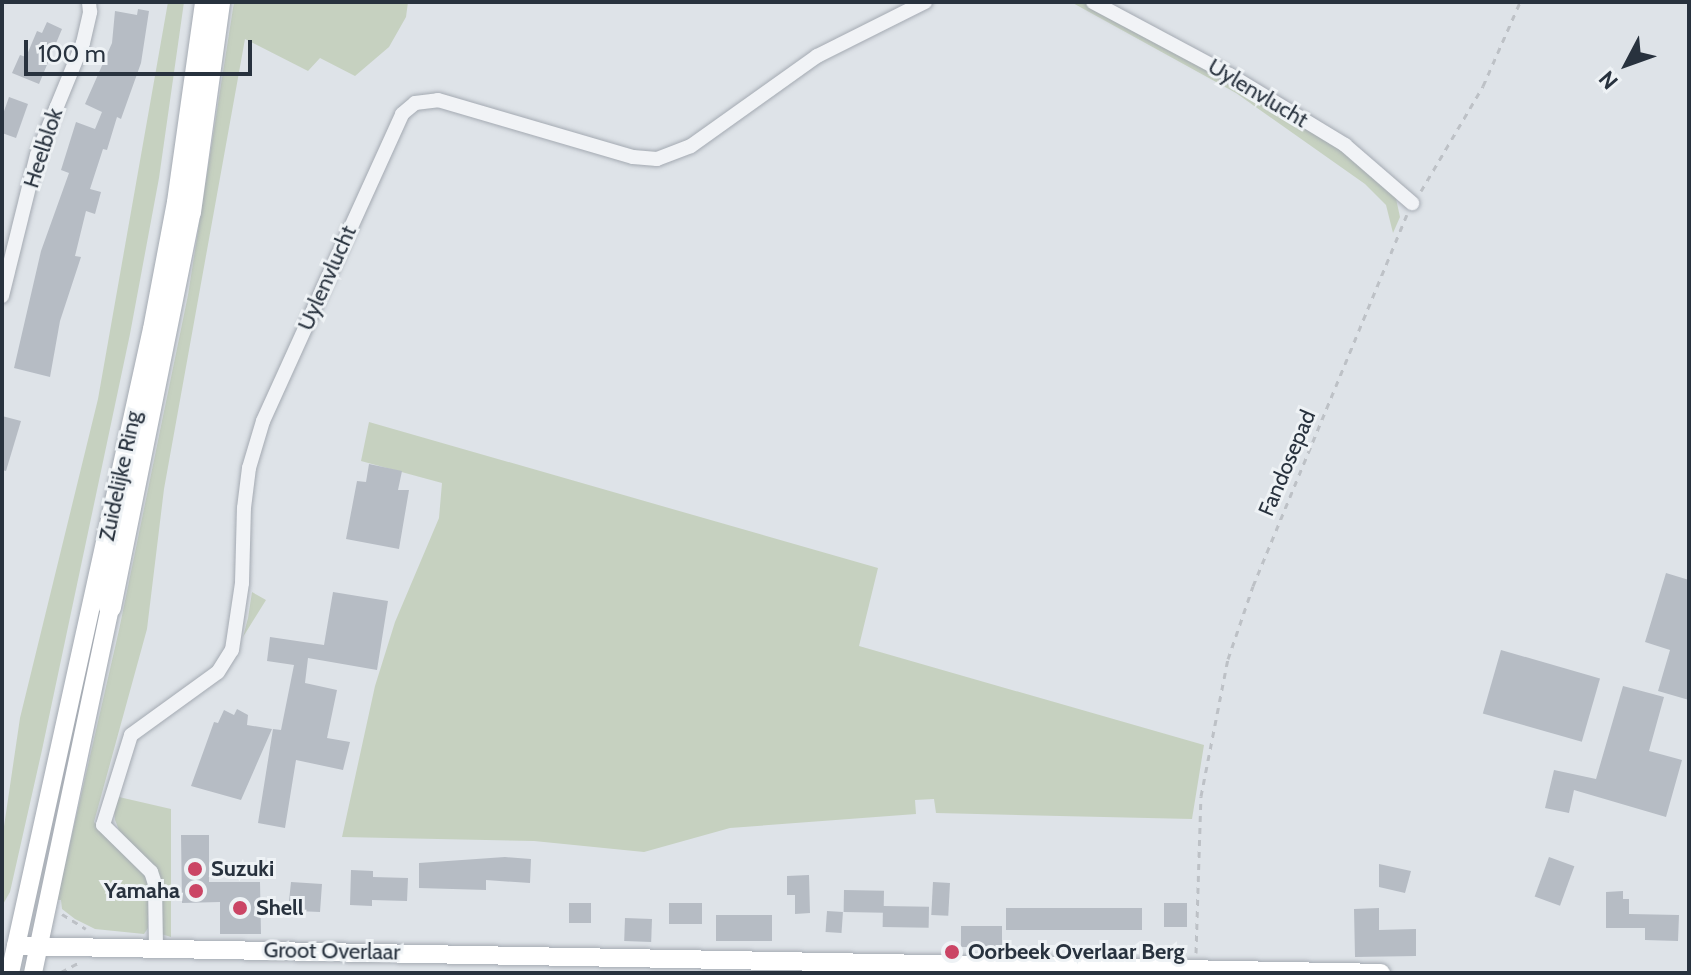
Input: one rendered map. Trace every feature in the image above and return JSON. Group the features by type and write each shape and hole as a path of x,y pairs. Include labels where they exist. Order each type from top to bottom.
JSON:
{"highway":[{"name":"Zuidelijke Ring","path":"110,607 190,212 219,2"}],"main road":[{"name":"Zuidelijke Ring","path":"10,973 9,946 152,329 176,202 204,2"},
{"name":"Zuidelijke Ring","path":"33,973 110,607"},
{"name":"Groot Overlaar","path":"9,946 1381,973"}],"street":[{"name":"Heelblok","path":"2,296 37,155 83,43 90,12 89,2"},
{"name":"Uylenvlucht","path":"156,948 155,884 151,872 103,825 131,735 218,672 232,650 242,583 245,494 263,421 402,114 415,103 438,100 633,157 657,159 691,146 817,56 925,2"},
{"name":"Uylenvlucht","path":"1093,2 1230,75 1345,145 1412,203"}],"path":[{"name":"Fandosepad","path":"1195,969 1201,796 1228,659 1253,586 1412,203 1435,170 1483,86 1520,2"},
{"path":"46,912 58,912 88,931"}],"green space":[{"path":"168,2 184,2 159,178 130,334 42,750 10,892 2,906 2,840 20,718 98,399"},
{"path":"234,2 408,2 406,17 389,47 355,76 320,58 308,71 245,39 164,489 147,629 94,822 146,877 149,890 148,928 144,934 95,929 75,919 62,909 61,900 57,900 119,630 188,295"},
{"path":"1071,2 1085,2 1218,73 1343,148 1395,194 1400,217 1393,233 1386,205 1365,184 1236,93"},
{"path":"369,422 878,568 859,646 1204,745 1192,819 936,813 934,799 915,800 916,814 730,828 644,852 534,841 342,837 375,686 395,622 439,518 442,483 361,461"},
{"path":"252,592 266,600 243,637 248,618"},
{"path":"119,797 171,809 171,937 161,934 154,868 119,830 115,820 114,810"}],"building":[{"path":"138,9 149,11 141,63 121,119 117,117 107,150 103,149 90,189 101,192 95,214 86,211 75,256 81,257 60,321 50,377 14,368 41,251 69,173 61,170 76,122 95,129 102,112 85,104 112,43 115,11 137,15"},
{"path":"47,22 62,29 39,84 12,73 20,55 26,57 37,31 42,33"},
{"path":"9,97 28,104 16,138 2,133 2,117"},
{"path":"2,416 21,421 6,471 2,470"},
{"path":"369,464 402,471 398,490 409,490 399,549 346,539 357,481 366,482"},
{"path":"1666,573 1689,580 1689,700 1658,691 1670,650 1645,642"},
{"path":"333,592 388,601 377,670 308,658 305,683 337,690 327,738 350,742 343,770 296,760 285,828 258,823 273,729 281,730 294,665 267,661 270,637 324,645"},
{"path":"1501,650 1600,678 1582,742 1483,713"},
{"path":"1623,686 1664,697 1649,751 1682,760 1666,817 1574,790 1569,813 1545,808 1554,770 1596,779"},
{"path":"237,709 248,715 247,725 272,729 241,800 191,786 214,722 218,723 224,710 234,715"},
{"path":"181,835 209,835 209,882 260,882 261,934 220,934 220,902 182,903"},
{"path":"505,857 531,859 530,883 486,880 486,890 419,888 419,863"},
{"path":"1549,857 1574,866 1560,906 1535,896"},
{"path":"1379,864 1411,871 1405,893 1379,887"},
{"path":"351,870 373,871 373,877 408,878 407,901 372,900 372,906 350,905"},
{"path":"809,875 810,913 795,914 795,895 787,895 787,876"},
{"path":"291,882 322,884 320,912 297,911 297,901 289,901"},
{"path":"933,882 950,883 948,916 931,915"},
{"path":"844,890 884,891 884,913 844,912"},
{"path":"1623,891 1623,899 1629,899 1629,914 1679,915 1678,941 1645,940 1645,928 1606,928 1606,892"},
{"path":"569,903 591,903 591,923 569,923"},
{"path":"669,903 702,903 702,924 669,924"},
{"path":"1164,903 1187,903 1187,927 1164,927"},
{"path":"883,906 929,907 929,928 883,927"},
{"path":"1006,908 1142,908 1142,930 1006,930"},
{"path":"1379,908 1379,930 1416,929 1416,956 1355,957 1354,909"},
{"path":"827,911 843,912 841,933 826,932"},
{"path":"716,915 772,915 772,941 716,941"},
{"path":"625,918 652,919 651,942 624,941"},
{"path":"961,926 1002,926 1002,947 961,947"}],"place":[{"name":"Suzuki","path":"195,869"},
{"name":"Yamaha","path":"196,891"},
{"name":"Shell","path":"240,908"},
{"name":"Oorbeek Overlaar Berg","path":"952,952"}]}
